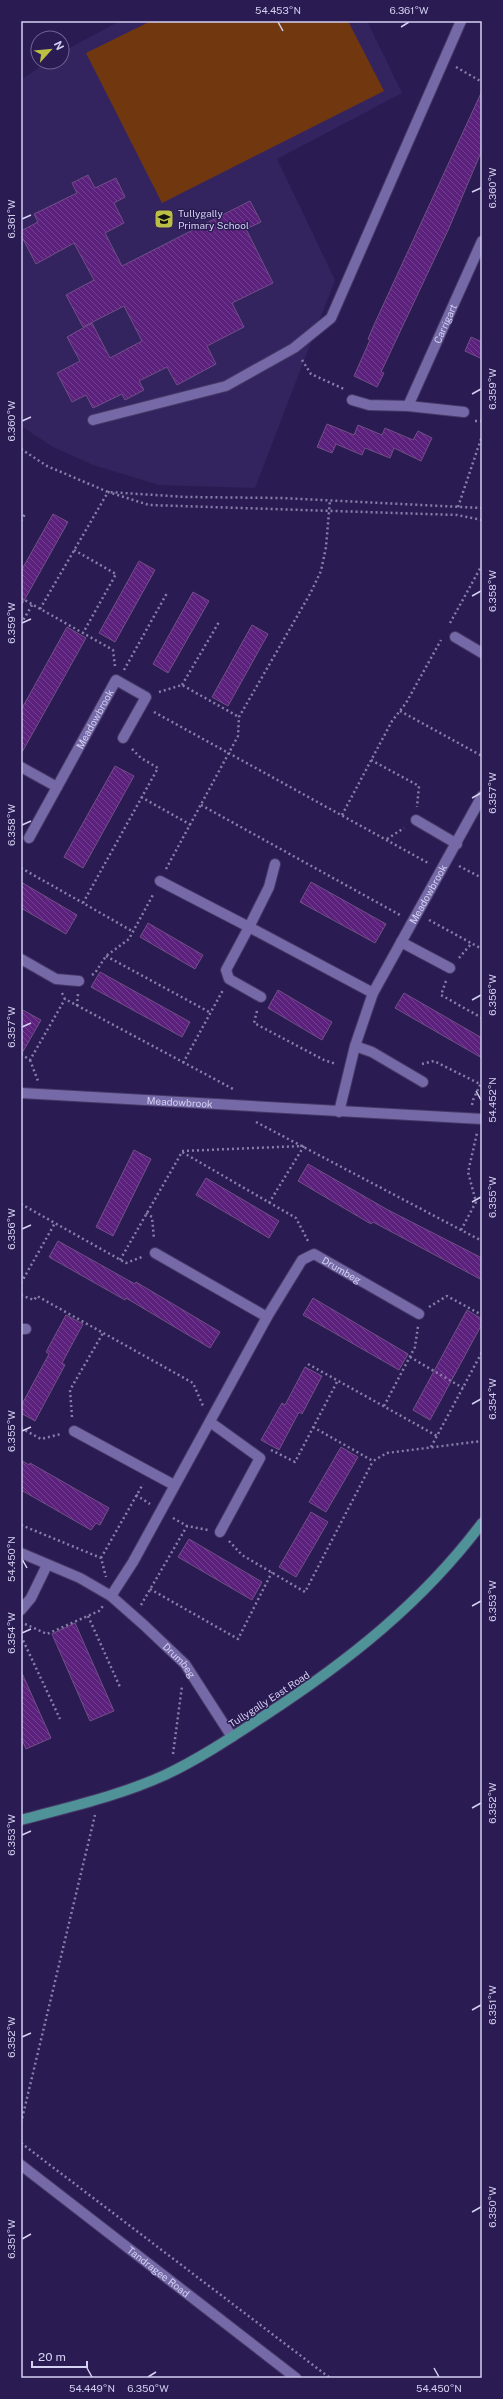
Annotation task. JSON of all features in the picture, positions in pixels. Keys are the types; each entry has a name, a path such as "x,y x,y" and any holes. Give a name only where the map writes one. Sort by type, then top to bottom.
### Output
{"main road":[{"name":"Tullygally East Road","path":"21,1820 95,1800 165,1775 232,1737 321,1679 395,1620 460,1552 482,1523"}],"street":[{"path":"93,420 226,386 294,348 331,318 461,21"},
{"name":"Carrigart","path":"408,406 482,241"},
{"path":"352,400 369,405 408,406 464,412"},
{"path":"455,637 482,652"},
{"name":"Meadowbrook","path":"29,838 117,681 143,701"},
{"path":"123,738 143,701"},
{"path":"21,767 57,787"},
{"name":"Meadowbrook","path":"339,1112 355,1046 372,993 457,844 482,796"},
{"path":"416,820 457,844"},
{"path":"261,997 229,979 226,970 270,887 275,864"},
{"path":"160,881 372,993"},
{"path":"401,942 450,968"},
{"path":"21,959 56,979 79,982"},
{"path":"355,1046 372,1052 423,1082"},
{"name":"Meadowbrook","path":"21,1093 339,1112 481,1118"},
{"path":"155,1253 267,1317"},
{"name":"Drumbeg","path":"111,1596 133,1562 267,1317 302,1260 314,1254 419,1314"},
{"path":"210,1422 260,1458 220,1532"},
{"path":"74,1431 174,1485"},
{"name":"Drumbeg","path":"21,1553 80,1578 111,1596 134,1616 185,1664 232,1737"},
{"path":"21,1610 31,1598 47,1565"},
{"name":"Tandragee Road","path":"21,2165 296,2378"}],"path":[{"path":"445,60 482,82"},
{"path":"311,374 344,390"},
{"path":"458,507 482,436"},
{"path":"21,449 47,466 108,492 149,505 457,515 482,520"},
{"path":"108,492 330,500 482,508"},
{"path":"40,609 108,492"},
{"path":"77,1006 79,982 95,973 106,956 129,939 230,753 238,736 239,717 310,594 321,571 326,547 330,500"},
{"path":"21,521 25,514"},
{"path":"74,550 116,574 83,633"},
{"path":"448,627 482,565"},
{"path":"117,681 166,593"},
{"path":"21,598 113,650 117,681"},
{"path":"21,624 32,605"},
{"path":"143,701 182,686 219,622"},
{"path":"342,815 371,760 444,633"},
{"path":"182,686 239,717"},
{"path":"143,701 230,753 442,870"},
{"path":"400,711 482,756"},
{"path":"83,903 158,768 141,758 123,738"},
{"path":"371,760 419,786 416,820 387,840"},
{"path":"141,798 191,825"},
{"path":"201,805 415,918 482,949"},
{"path":"448,860 482,878"},
{"path":"21,868 132,931"},
{"path":"471,944 450,968 441,995 482,1018"},
{"path":"106,956 211,1013"},
{"path":"183,1063 229,979"},
{"path":"261,997 254,1023 324,1060 350,1068"},
{"path":"30,1060 65,999"},
{"path":"21,1054 30,1060 38,1082 32,1093"},
{"path":"402,1070 434,1060 481,1085"},
{"path":"473,1100 482,1081"},
{"path":"462,1230 476,1202 468,1172 481,1118"},
{"path":"182,1152 304,1146 269,1203"},
{"path":"182,1152 296,1218 314,1254"},
{"path":"120,1260 182,1152"},
{"path":"21,1204 126,1263 155,1253 152,1217 146,1213"},
{"path":"21,1283 55,1223"},
{"path":"21,1294 34,1300 37,1296 193,1383 210,1422"},
{"path":"384,1406 415,1347 419,1314 447,1296 482,1315"},
{"path":"21,1428 41,1439 74,1431 70,1390 103,1333"},
{"path":"431,1447 482,1352"},
{"path":"410,1357 463,1388"},
{"path":"308,1364 437,1436"},
{"path":"260,1458 273,1450 295,1462 338,1380"},
{"path":"313,1427 373,1461"},
{"path":"150,1589 238,1639 272,1572 305,1592 373,1461 387,1453 482,1441"},
{"path":"21,1622 47,1634 99,1611 111,1596 101,1558 150,1472"},
{"path":"21,1525 101,1558"},
{"path":"134,1616 187,1526"},
{"path":"88,1616 120,1687"},
{"path":"21,1636 60,1719"},
{"path":"165,1775 173,1753 185,1664"},
{"path":"21,2123 95,1815 95,1800"},
{"path":"21,2143 330,2378"}],"shaded area":[{"name":"Tullygally Primary School","path":"120,21 367,21 402,93 277,159 335,280 255,488 159,485 93,465 53,447 21,426 21,80 35,70 70,70 70,48"},
{"path":"151,21 348,21 384,91 162,203 86,53"}],"building":[{"path":"482,91 482,150 449,228 381,372 384,373 377,387 354,376 370,340 368,339 374,325"},
{"path":"88,175 95,188 116,178 125,197 114,203 124,223 105,233 122,266 250,201 261,222 246,229 273,283 232,303 244,327 207,346 216,364 177,385 167,367 139,381 144,390 125,400 122,394 93,408 86,395 72,402 57,373 80,361 67,337 92,323 110,358 142,341 124,306 83,327 66,295 94,280 74,243 36,264 21,235 21,231 38,222 34,214 77,193 72,183"},
{"path":"471,337 482,342 482,359 465,351"},
{"path":"327,424 354,435 358,425 382,435 385,428 413,440 418,431 432,438 421,461 394,448 390,458 365,448 362,455 336,444 332,453 317,447"},
{"path":"53,514 68,522 21,606 21,571"},
{"path":"139,561 155,570 115,642 99,633"},
{"path":"193,592 209,601 168,673 153,664"},
{"path":"252,625 268,634 228,706 212,697"},
{"path":"67,627 86,638 21,754 21,710"},
{"path":"115,766 134,776 83,868 64,857"},
{"path":"21,882 77,915 66,934 21,908"},
{"path":"311,882 386,924 375,943 300,902"},
{"path":"148,923 203,955 195,969 140,937"},
{"path":"100,972 190,1022 182,1037 91,987"},
{"path":"278,990 332,1022 322,1040 268,1008"},
{"path":"404,993 482,1038 482,1058 395,1008"},
{"path":"21,1009 41,1020 21,1055"},
{"path":"134,1150 151,1159 113,1236 96,1227"},
{"path":"308,1164 388,1210 482,1258 482,1280 373,1222 371,1224 298,1181"},
{"path":"206,1178 279,1221 269,1238 196,1195"},
{"path":"58,1241 135,1284 136,1282 220,1332 210,1348 126,1298 125,1300 49,1257"},
{"path":"313,1298 408,1354 399,1370 303,1315"},
{"path":"467,1310 482,1319 482,1324 430,1420 413,1410"},
{"path":"66,1315 83,1324 62,1363 65,1365 35,1421 21,1413 21,1406 49,1354 46,1352"},
{"path":"305,1367 322,1376 302,1414 299,1412 279,1450 261,1440 282,1403 285,1405"},
{"path":"341,1447 358,1457 326,1512 309,1502"},
{"path":"21,1460 29,1465 30,1463 109,1508 100,1525 96,1523 91,1530 21,1490"},
{"path":"311,1512 328,1522 296,1577 279,1567"},
{"path":"189,1539 262,1582 252,1600 178,1557"},
{"path":"75,1623 114,1711 90,1721 52,1634"},
{"path":"21,1671 51,1738 26,1749 21,1737"}],"place":[{"name":"Tullygally Primary School","path":"164,219"}]}
